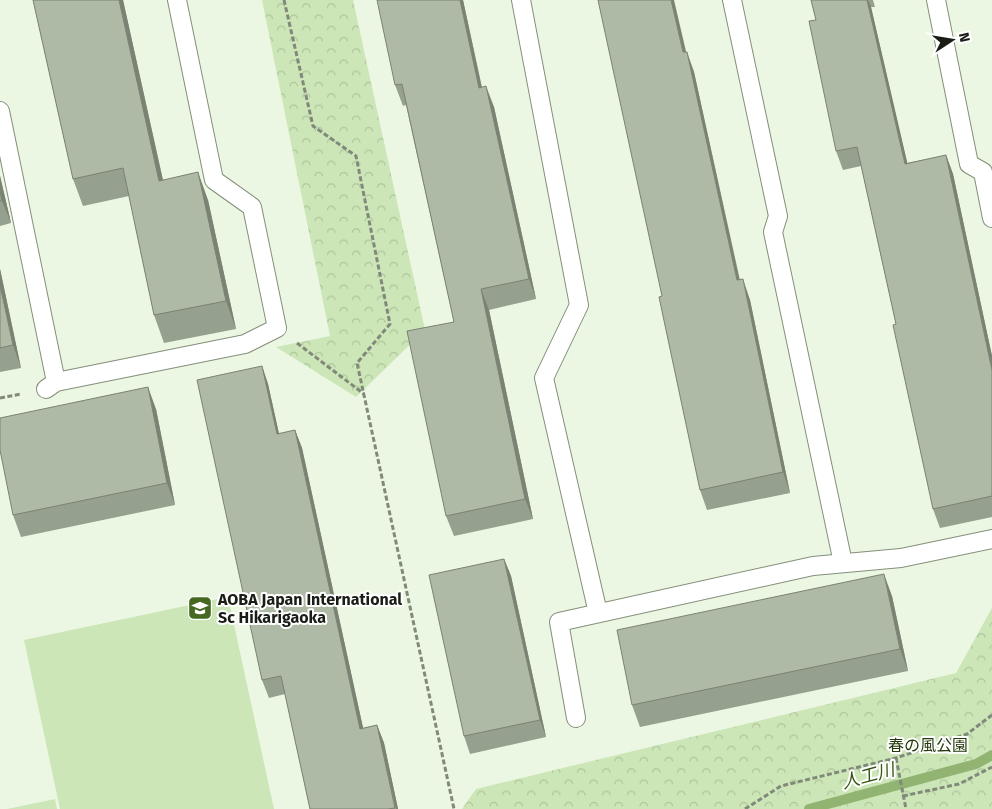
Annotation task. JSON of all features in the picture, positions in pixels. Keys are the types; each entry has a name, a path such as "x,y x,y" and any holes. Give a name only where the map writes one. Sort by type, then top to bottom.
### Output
{"lane":[{"path":"0,111 51,386 246,344 277,328 252,207 214,180 177,0"},
{"path":"521,0 579,305 544,378 598,613"},
{"path":"732,0 778,216 774,232 843,563"},
{"path":"936,0 969,164 983,172 992,218"},
{"path":"576,718 559,622 813,566 902,558 992,539"}],"path":[{"path":"284,0 313,126 356,156 390,324 357,363 454,809"},
{"path":"277,328 364,394"},
{"path":"745,809 781,786 896,758 967,734 992,715"},
{"path":"896,758 906,809"},
{"path":"903,796 959,784 992,767"}],"green space":[{"path":"262,0 353,0 425,330 356,397 276,347 330,336"},
{"path":"228,597 274,809 60,809 24,640"},
{"name":"春の風公園","path":"992,608 992,809 462,809 476,789 956,673"},
{"path":"55,799 57,809 7,809"}],"building":[{"path":"33,0 119,0 159,181 198,172 226,301 154,315 123,168 73,179"},
{"path":"377,0 460,0 479,88 486,86 529,279 481,289 525,499 446,516 407,331 454,322 402,84 395,85"},
{"path":"598,0 671,0 683,52 687,52 737,280 743,279 783,472 700,490 659,297 662,296"},
{"path":"811,0 867,0 905,164 946,155 992,370 992,496 933,509 893,325 896,324 857,147 836,151 809,21 816,20"},
{"path":"0,285 13,345 0,348"},
{"path":"262,366 277,434 295,430 360,729 377,725 395,808 310,809 281,676 262,680 197,380"},
{"path":"148,387 167,483 13,515 0,450 0,418"},
{"path":"504,559 540,720 464,736 429,575"},
{"path":"884,574 900,649 632,705 617,630"}],"waterway":[{"name":"人工川","path":"809,809 976,764 992,755"}],"place":[{"name":"AOBA Japan International Sc Hikarigaoka","path":"200,608"}]}
